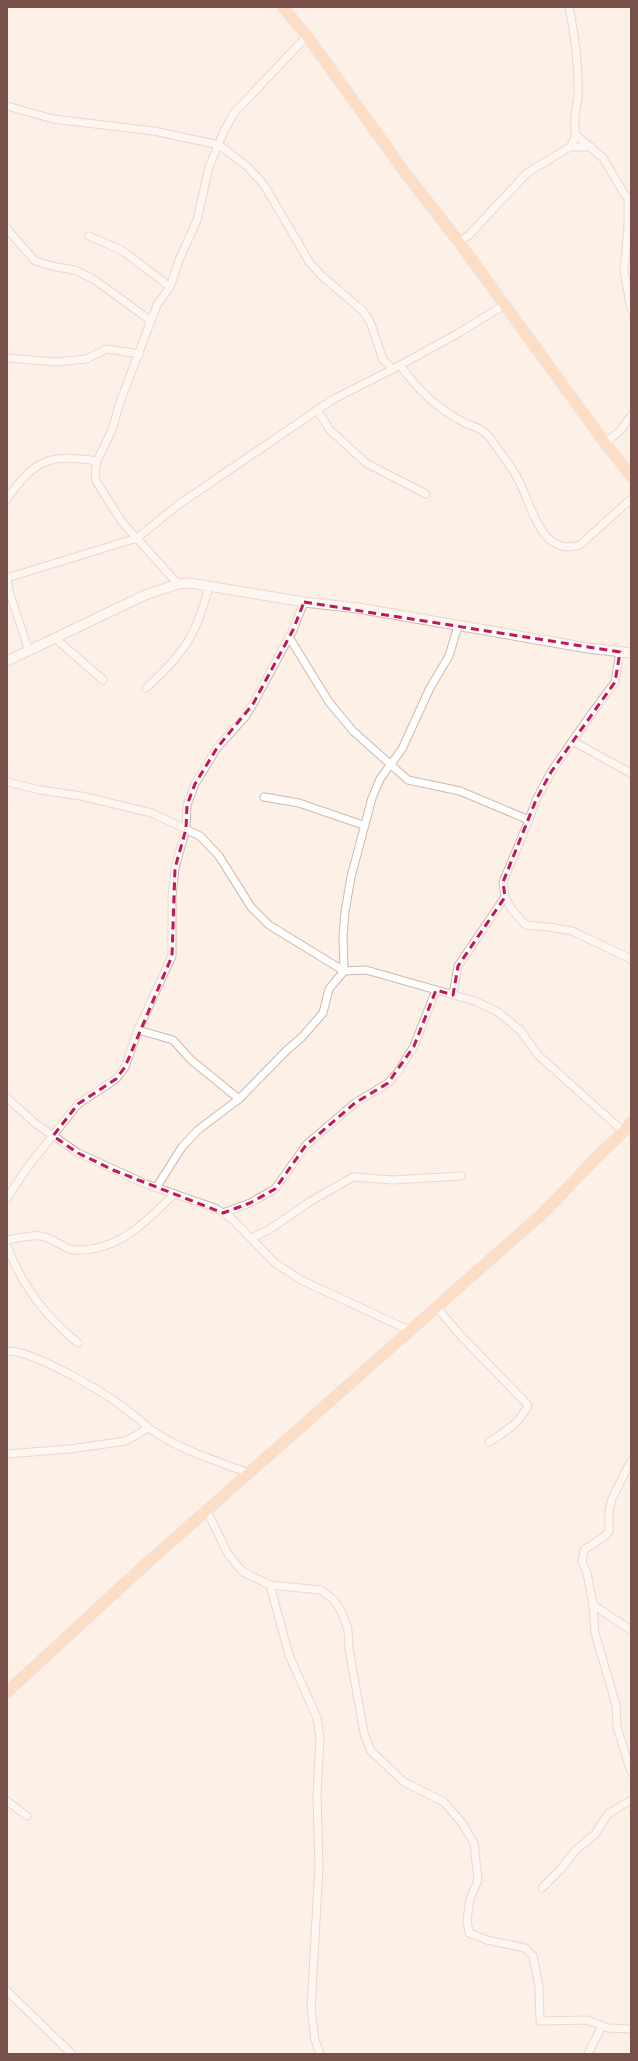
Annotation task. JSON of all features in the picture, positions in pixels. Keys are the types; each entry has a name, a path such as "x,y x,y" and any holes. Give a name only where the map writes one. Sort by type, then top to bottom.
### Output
{"main road":[{"path":"283,7 306,36 406,174 459,242 605,443 631,476"},
{"path":"7,1692 249,1473 543,1213 572,1185 605,1149 624,1132 631,1122"}],"street":[{"path":"569,7 577,64 578,97 575,119 576,135 570,147"},
{"path":"178,584 122,522 96,481 95,472 97,461 112,430 120,402 140,354 157,305 170,286 180,258 197,220 209,167 224,131 234,112 306,36"},
{"path":"7,106 53,119 154,131 219,145 248,167 264,185 310,263 322,276 364,312 371,324 383,360 392,369"},
{"path":"576,135 598,153 607,163 629,198 624,270 631,309"},
{"path":"459,242 469,235 527,173 570,147 590,147"},
{"path":"7,229 35,261 56,267 75,270 95,280 151,321"},
{"path":"89,236 123,251 170,286"},
{"path":"29,651 9,591 7,578 137,538 178,505 332,400 457,334 504,305"},
{"path":"7,358 64,362 86,359 107,349 140,354"},
{"path":"400,365 411,380 443,410 483,431 514,472 537,523 546,537 557,545 571,548 580,545 631,499"},
{"path":"317,410 330,430 366,462 426,494"},
{"path":"605,443 620,431 631,416"},
{"path":"7,498 22,477 37,464 74,458 97,461"},
{"path":"7,661 145,594 178,584 210,586 304,602 358,608 458,626 631,653"},
{"path":"146,688 166,670 183,650 201,617 210,586"},
{"path":"7,1198 27,1168 78,1104 116,1079 125,1067 138,1030 172,956 172,896 175,868 186,829 187,805 195,784 217,748 245,717 289,637 304,602"},
{"path":"156,1188 182,1147 198,1130 240,1099 286,1051 302,1037 323,1013 329,989 344,971 343,936 345,912 363,825 372,798 390,764 402,749 430,688 449,656 458,626"},
{"path":"289,637 329,702 353,731 408,780 460,792 529,820"},
{"path":"55,638 103,680"},
{"path":"620,652 616,682 551,772 536,800 503,882 505,897 512,910 526,925 572,931 631,959"},
{"path":"572,742 631,773"},
{"path":"7,782 40,790 81,796 152,813 200,836 219,856 241,894 251,907 269,925 344,971 366,970 475,1001 498,1012 521,1032 538,1055 624,1132"},
{"path":"264,797 300,803 363,825"},
{"path":"453,995 458,966 505,897"},
{"path":"223,1213 250,1203 274,1189 306,1145 355,1103 388,1083 398,1072 414,1046 436,990"},
{"path":"138,1030 173,1040 191,1060 240,1099"},
{"path":"7,1098 53,1136 78,1153 156,1188 215,1208 252,1238 275,1263 301,1280 411,1331"},
{"path":"252,1238 281,1222 311,1201 353,1177 392,1180 461,1176"},
{"path":"7,1240 40,1236 57,1241 73,1250 100,1247 116,1242 145,1223 174,1194"},
{"path":"7,1246 21,1278 36,1302 50,1318 78,1343"},
{"path":"437,1308 462,1337 528,1405 525,1414 503,1434 489,1442"},
{"path":"7,1351 16,1350 37,1358 82,1382 123,1407 160,1436 249,1473"},
{"path":"7,1454 70,1449 126,1441 148,1428"},
{"path":"631,1461 612,1498 609,1510 609,1531 606,1535 584,1550 582,1556 582,1562 593,1605 595,1633 616,1705 617,1727 631,1772"},
{"path":"207,1511 228,1554 237,1566 250,1576 270,1585 321,1590 334,1600 342,1613 348,1629 349,1648 364,1733 371,1752 404,1782 444,1802 462,1823 474,1843 478,1880 470,1899 467,1920 469,1933 486,1940 525,1948 533,1956 539,1987 540,2021 575,2019 587,2020 608,2028 631,2029"},
{"path":"270,1585 289,1655 317,1718 320,1738 317,1795 319,1867 311,2008 315,2040 320,2054"},
{"path":"593,1605 631,1630"},
{"path":"542,1888 560,1870 576,1850 595,1834 608,1814 631,1800"},
{"path":"7,1801 27,1816"},
{"path":"7,1991 72,2054"},
{"path":"588,2054 602,2026"}],"highlighted area":[{"path":"304,602 620,652 615,682 551,772 536,800 503,882 505,897 458,966 453,995 436,990 414,1046 388,1083 355,1103 306,1145 275,1189 250,1203 223,1213 113,1170 78,1153 53,1136 78,1104 116,1079 125,1067 172,956 175,868 186,829 187,805 195,784 217,748 253,704 293,630"}]}
